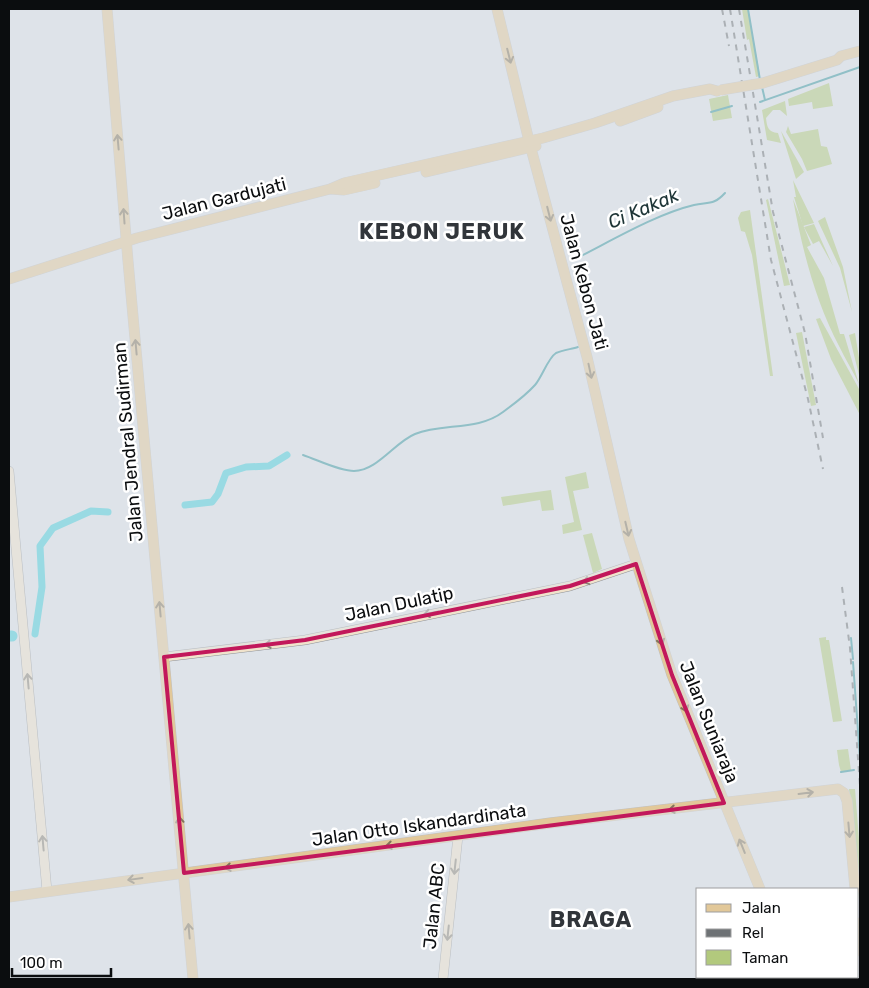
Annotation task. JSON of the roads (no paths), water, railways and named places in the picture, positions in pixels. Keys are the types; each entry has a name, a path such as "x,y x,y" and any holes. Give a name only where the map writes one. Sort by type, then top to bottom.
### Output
{"main road":[{"name":"Jalan Jendral Sudirman","path":"107,9 126,241 193,979"},
{"name":"Jalan Kebon Jati","path":"497,9 530,144 587,357 636,564"},
{"path":"837,60 846,54 860,51"},
{"path":"837,60 845,61 860,57"},
{"name":"Jalan Gardujati","path":"9,279 126,241 330,189 344,183 544,141 636,112 763,82 837,60"},
{"path":"525,124 544,141 538,151 537,167"},
{"name":"Jalan Suniaraja","path":"636,564 672,675 760,888"},
{"name":"Jalan Otto Iskandardinata","path":"9,897 550,823 835,789 841,790 847,801 855,888"},
{"path":"859,937 860,951"}],"street":[{"path":"9,471 47,891"},
{"name":"Jalan Dulatip","path":"164,657 305,640 570,586 636,564"},
{"name":"Jalan ABC","path":"443,979 458,836"}],"waterway":[{"path":"748,9 760,80"},
{"name":"Ci Kakak","path":"760,102 860,67"},
{"path":"762,87 765,100"},
{"name":"Ci Kakak","path":"711,112 732,106"},
{"name":"Ci Kakak","path":"575,259 649,221 679,209 714,201 725,193"},
{"name":"Ci Kakak","path":"303,455 348,471 362,470 378,461 400,443 415,434 483,422 493,418 524,396 538,382 553,355 578,347"},
{"name":"Ci Kakak","path":"185,505 212,502 218,494 226,473 246,467 269,466 287,455"},
{"name":"Ci Kakak","path":"35,634 42,587 40,546 53,528 91,511 108,512"},
{"path":"851,638 853,659"},
{"path":"853,662 860,759"},
{"path":"841,772 854,770"}],"railway":[{"path":"722,9 729,46"},
{"path":"730,9 771,260 808,399 823,469"},
{"path":"739,9 773,212 805,333 823,438"},
{"path":"842,587 850,648 860,786"}],"district":[{"name":"KEBON JERUK","path":"442,231"},
{"name":"BRAGA","path":"591,919"}]}
